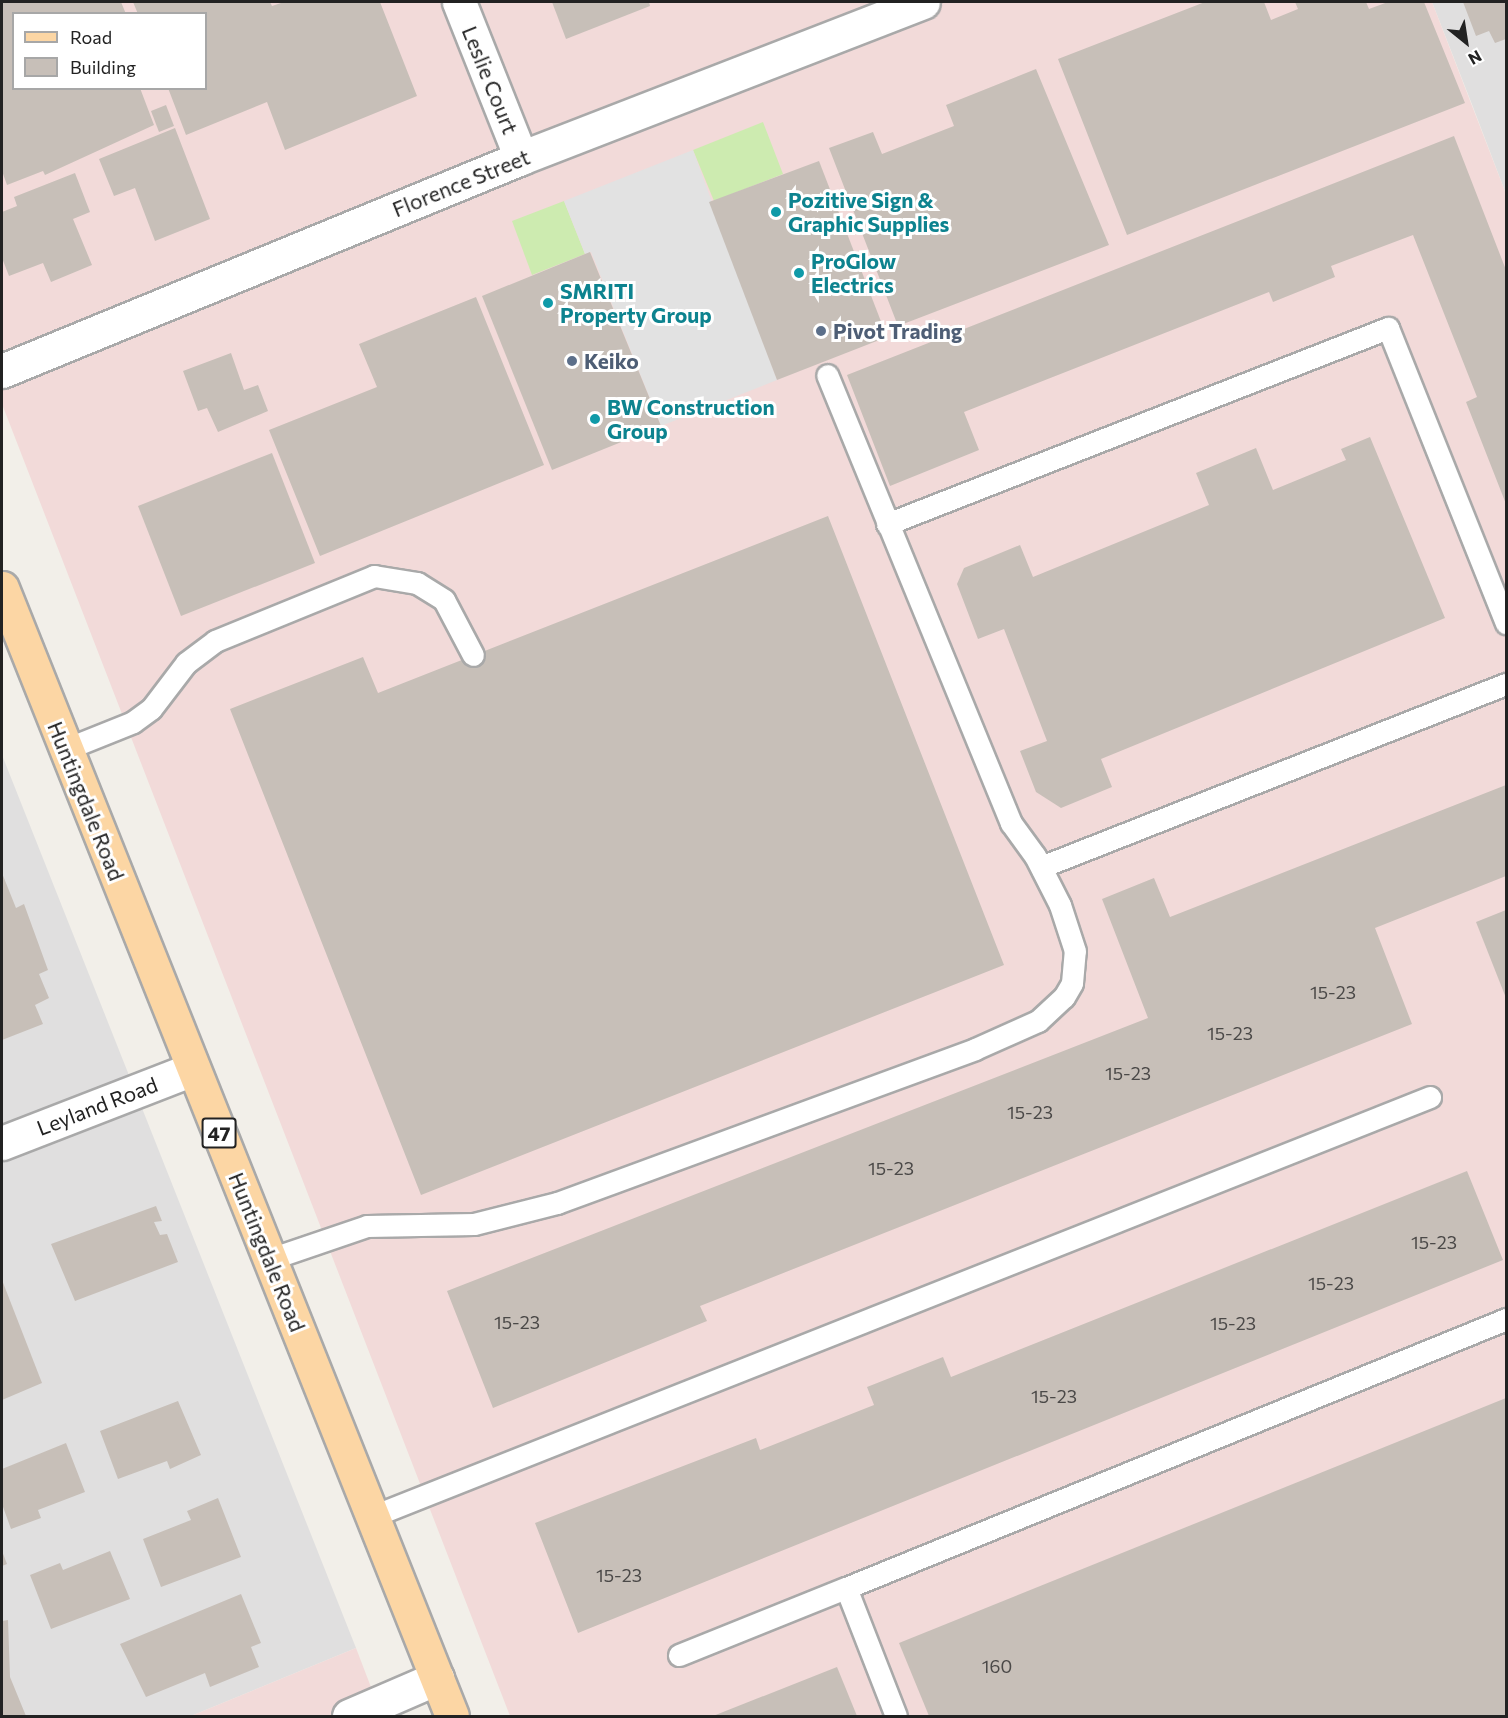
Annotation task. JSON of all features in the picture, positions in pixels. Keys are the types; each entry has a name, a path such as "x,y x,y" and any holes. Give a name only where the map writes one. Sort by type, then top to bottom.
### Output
{"main road":[{"name":"Huntingdale Road","path":"2,588 452,1716"}],"street":[{"name":"Leslie Court","path":"459,2 521,158"},
{"name":"Florence Street","path":"2,371 521,158 922,2"},
{"name":"Leyland Road","path":"2,1143 193,1069"},
{"path":"349,1716 437,1678"}],"lane":[{"path":"887,524 1388,328 1506,623"},
{"path":"270,1259 367,1226 474,1224 514,1217 964,1053 1038,1021 1052,1011 1072,982 1075,951 1060,905 1041,867 1011,823 827,375"},
{"path":"66,749 133,722 151,709 186,663 215,641 374,576 417,583 444,600 473,656"},
{"path":"1041,867 1506,684"},
{"path":"373,1516 1431,1097"},
{"path":"679,1656 1506,1319"},
{"path":"846,1588 896,1716"}],"shaded area":[{"path":"2,2 1432,2 1506,194 1506,1716 510,1716 2,404"},
{"path":"1432,2 1506,2 1506,194 1473,107"},
{"path":"693,150 777,380 661,426 591,252 585,254 564,201"},
{"path":"2,755 356,1648 191,1716 2,1716"},
{"path":"356,1648 382,1716 191,1716"}],"green space":[{"path":"763,122 783,174 714,201 693,150"},
{"path":"564,201 585,254 532,275 512,221"}],"building":[{"path":"2,2 121,2 125,12 12,12 12,90 141,90 154,125 45,175 43,171 7,185 2,171"},
{"path":"133,2 270,2 272,6 284,2 380,2 417,96 285,150 267,102 186,135 169,90 207,90 207,12 137,12"},
{"path":"552,2 649,2 650,6 566,39"},
{"path":"1205,2 1264,2 1271,20 1298,9 1295,2 1366,2 1369,9 1388,2 1424,2 1465,103 1127,235 1058,59"},
{"path":"1463,2 1506,2 1506,39 1495,43 1489,31 1476,36"},
{"path":"1036,69 1109,245 898,326 829,148 873,132 882,154 954,126 946,105"},
{"path":"166,105 174,126 159,132 151,111"},
{"path":"175,128 210,219 155,241 135,188 114,196 99,159"},
{"path":"1454,136 1506,270 1506,504 1466,402 1477,397 1413,235 1331,266 1335,277 1273,302 1269,292 964,412 979,450 890,486 847,375"},
{"path":"819,161 887,337 777,380 709,202"},
{"path":"75,173 90,212 73,219 92,265 51,282 43,263 9,276 2,258 2,212 17,206 14,197"},
{"path":"590,252 661,426 552,470 482,296"},
{"path":"476,297 544,465 320,556 269,430 377,387 359,344"},
{"path":"231,353 244,390 258,385 268,411 218,432 207,408 198,411 183,371"},
{"path":"1370,437 1445,618 1101,759 1112,787 1061,808 1036,792 1020,751 1047,741 1004,629 978,639 957,584 964,568 1020,545 1033,577 1209,505 1196,473 1256,448 1273,490 1346,460 1341,449"},
{"path":"272,453 315,563 181,616 138,506"},
{"path":"828,516 1004,965 421,1195 230,709 363,657 378,693"},
{"path":"1506,785 1506,876 1375,928 1412,1024 700,1306 707,1321 493,1408 447,1291 1148,1018 1102,899 1154,878 1170,917"},
{"path":"2,873 16,908 24,904 48,970 39,974 49,998 35,1005 43,1024 2,1040"},
{"path":"1506,910 1506,998 1476,922"},
{"path":"1467,1171 1503,1260 578,1633 535,1523 756,1438 760,1450 874,1405 867,1387 943,1357 951,1377"},
{"path":"156,1206 162,1221 154,1222 160,1235 167,1234 178,1262 75,1301 51,1244"},
{"path":"2,1280 42,1383 2,1400"},
{"path":"1506,1398 1506,1716 929,1716 899,1643"},
{"path":"178,1401 201,1455 170,1469 167,1461 118,1479 100,1431"},
{"path":"66,1443 85,1492 38,1510 41,1518 11,1529 2,1504 2,1469"},
{"path":"218,1498 241,1557 161,1587 143,1539 191,1520 187,1511"},
{"path":"2,1551 7,1564 2,1566"},
{"path":"110,1551 130,1599 51,1629 30,1575 60,1563 63,1570"},
{"path":"241,1594 261,1643 251,1647 259,1667 210,1687 205,1673 146,1697 120,1644"},
{"path":"8,1620 10,1677 26,1716 2,1716 2,1621"},
{"path":"837,1667 857,1716 713,1716"}],"place":[{"name":"Pozitive Sign & Graphic Supplies","path":"776,212"},
{"name":"ProGlow Electrics","path":"799,273"},
{"name":"SMRITI Property Group","path":"548,303"},
{"name":"Pivot Trading","path":"821,331"},
{"name":"Keiko","path":"572,361"},
{"name":"BW Construction Group","path":"595,419"}]}
